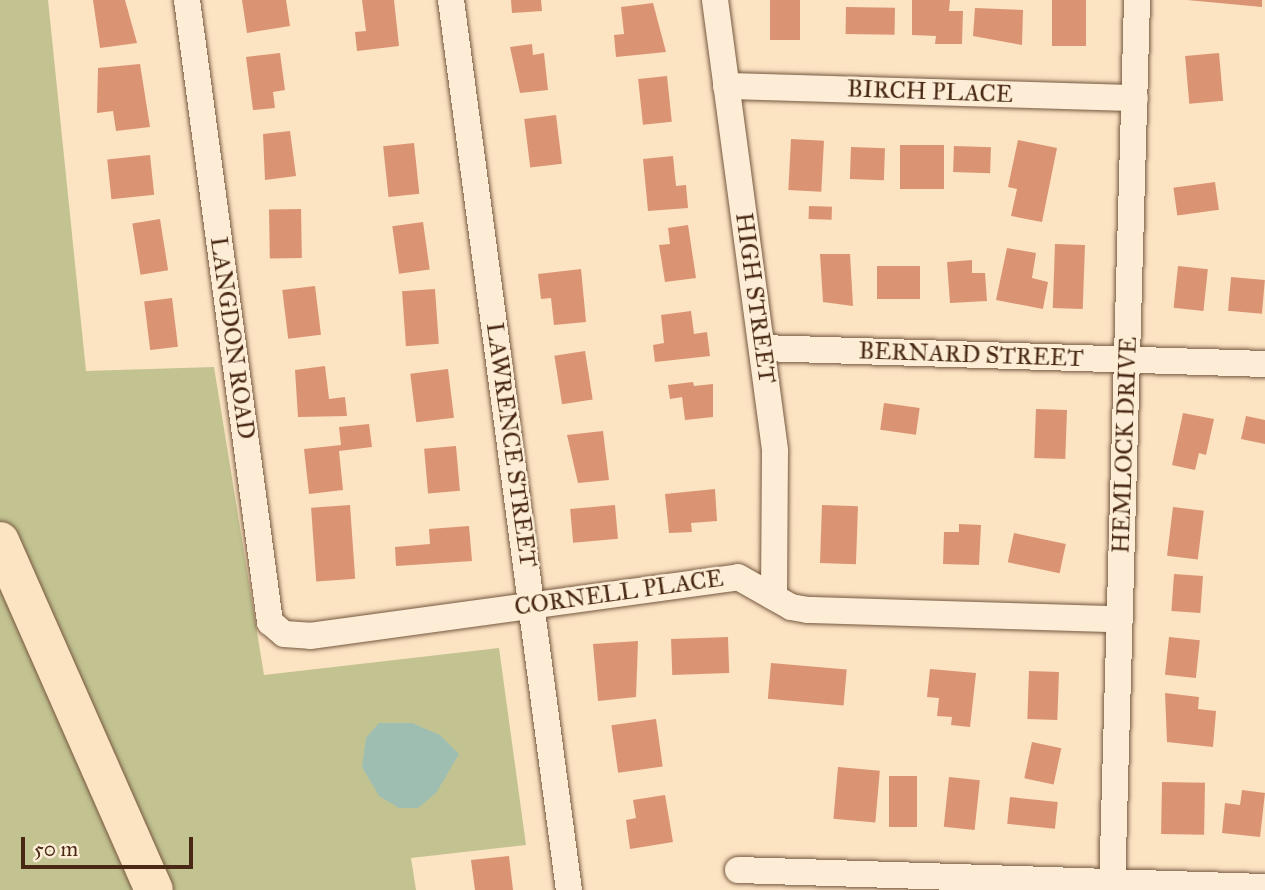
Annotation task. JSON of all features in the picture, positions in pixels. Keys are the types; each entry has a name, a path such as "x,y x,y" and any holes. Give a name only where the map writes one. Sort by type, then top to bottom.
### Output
{"highway":[{"path":"0,541 154,890"}],"street":[{"name":"LANGDON ROAD","path":"187,0 270,622 284,634 321,634"},
{"name":"LAWRENCE STREET","path":"451,0 569,890"},
{"name":"HIGH STREET","path":"715,0 775,451 774,597"},
{"name":"HEMLOCK DRIVE","path":"1112,886 1138,0"},
{"name":"BIRCH PLACE","path":"726,86 1135,97"},
{"name":"BERNARD STREET","path":"762,348 1265,364"},
{"name":"CORNELL PLACE","path":"321,634 725,577 738,577 774,597 808,610 1120,619"},
{"path":"738,870 1112,886 1265,887"}],"green space":[{"path":"0,0 48,0 86,371 214,367 264,675 499,648 526,845 411,858 416,890 0,890"}],"shaded area":[{"path":"379,723 412,723 440,735 459,754 436,793 418,808 399,808 379,796 362,767 366,738"}],"building":[{"path":"93,0 125,0 137,43 100,48"},
{"path":"242,0 286,0 290,26 247,33"},
{"path":"362,0 394,0 399,46 357,51 355,32 366,31"},
{"path":"511,0 541,0 542,11 512,13"},
{"path":"770,0 800,0 800,40 770,40"},
{"path":"912,0 950,0 949,11 963,11 962,44 935,44 936,36 912,35"},
{"path":"1052,0 1086,0 1086,46 1052,46"},
{"path":"1187,0 1262,0 1262,7"},
{"path":"653,3 666,52 616,57 614,35 624,34 621,7"},
{"path":"846,7 895,8 895,35 846,34"},
{"path":"975,8 1023,10 1022,45 973,36"},
{"path":"532,44 533,55 544,53 548,90 520,93 510,47"},
{"path":"280,53 285,90 273,92 275,108 253,110 246,57"},
{"path":"1219,53 1223,101 1189,104 1185,56"},
{"path":"140,64 150,127 116,131 113,111 97,113 98,68"},
{"path":"667,76 672,122 643,125 638,79"},
{"path":"556,115 562,164 530,168 524,119"},
{"path":"290,131 296,176 265,180 263,134"},
{"path":"791,139 824,141 821,192 788,190"},
{"path":"1018,140 1057,148 1042,222 1011,216 1017,189 1008,187"},
{"path":"414,143 419,194 389,197 383,146"},
{"path":"900,145 944,145 944,189 900,189"},
{"path":"954,146 991,147 990,173 953,172"},
{"path":"851,147 885,148 884,180 850,179"},
{"path":"150,155 154,195 111,199 107,159"},
{"path":"673,156 676,186 686,185 688,208 648,211 643,159"},
{"path":"1215,182 1219,210 1177,216 1173,188"},
{"path":"809,206 832,207 832,220 809,219"},
{"path":"301,209 302,258 270,259 269,210"},
{"path":"160,219 168,270 140,275 132,223"},
{"path":"423,222 430,270 399,274 392,226"},
{"path":"688,225 696,278 665,282 659,245 670,244 668,228"},
{"path":"1055,244 1085,245 1083,309 1053,308"},
{"path":"1007,248 1036,253 1032,278 1048,282 1043,309 996,300"},
{"path":"820,254 850,254 853,306 823,302"},
{"path":"972,260 972,273 985,273 987,301 950,303 947,262"},
{"path":"877,266 920,266 920,299 877,299"},
{"path":"1178,266 1208,269 1203,311 1174,308"},
{"path":"581,269 586,322 554,325 551,298 541,299 538,274"},
{"path":"1231,277 1265,280 1262,314 1228,311"},
{"path":"315,286 321,335 288,339 282,290"},
{"path":"435,289 439,344 406,346 402,291"},
{"path":"172,298 178,347 150,350 144,301"},
{"path":"691,311 694,334 707,332 710,356 655,362 653,345 664,343 661,315"},
{"path":"585,351 593,399 562,404 554,356"},
{"path":"325,366 329,399 345,397 347,416 298,417 295,370"},
{"path":"448,369 454,418 416,422 410,374"},
{"path":"693,382 694,386 713,384 713,417 685,420 682,397 670,399 668,385"},
{"path":"884,403 920,408 916,435 880,430"},
{"path":"1036,409 1067,410 1065,459 1034,458"},
{"path":"1183,413 1214,419 1206,455 1199,453 1195,470 1172,465"},
{"path":"1246,416 1265,420 1265,444 1241,439"},
{"path":"369,424 372,447 339,451 343,490 309,494 304,449 341,445 339,427"},
{"path":"603,431 609,480 578,483 567,435"},
{"path":"456,446 460,491 428,494 424,449"},
{"path":"715,489 717,521 691,523 692,532 669,533 665,494"},
{"path":"350,505 355,579 316,582 311,508"},
{"path":"615,505 618,539 573,543 570,509"},
{"path":"822,505 858,506 856,564 820,563"},
{"path":"1173,507 1204,511 1198,559 1167,556"},
{"path":"959,524 981,525 979,565 943,564 944,532 959,532"},
{"path":"469,526 472,561 396,566 395,547 430,544 429,529"},
{"path":"1014,533 1066,544 1060,573 1008,562"},
{"path":"1174,574 1203,576 1200,613 1171,611"},
{"path":"728,637 729,673 672,675 671,639"},
{"path":"1169,637 1200,640 1196,678 1165,675"},
{"path":"638,641 636,697 598,701 593,644"},
{"path":"771,663 847,670 844,705 768,699"},
{"path":"930,669 976,673 970,727 951,725 952,717 937,716 939,698 927,697"},
{"path":"1029,671 1059,672 1057,720 1027,719"},
{"path":"1165,693 1199,697 1198,709 1216,711 1213,747 1167,742"},
{"path":"656,719 663,767 618,773 611,725"},
{"path":"1032,742 1061,748 1054,784 1024,778"},
{"path":"838,767 880,771 875,822 833,819"},
{"path":"889,776 917,776 917,827 889,827"},
{"path":"949,777 980,780 975,830 944,827"},
{"path":"1162,782 1205,783 1204,835 1161,834"},
{"path":"1242,790 1265,793 1260,837 1222,833 1225,803 1240,805"},
{"path":"665,795 673,842 630,849 626,820 636,818 633,800"},
{"path":"1010,797 1058,802 1055,829 1007,824"},
{"path":"509,856 513,890 475,890 471,860"}]}
